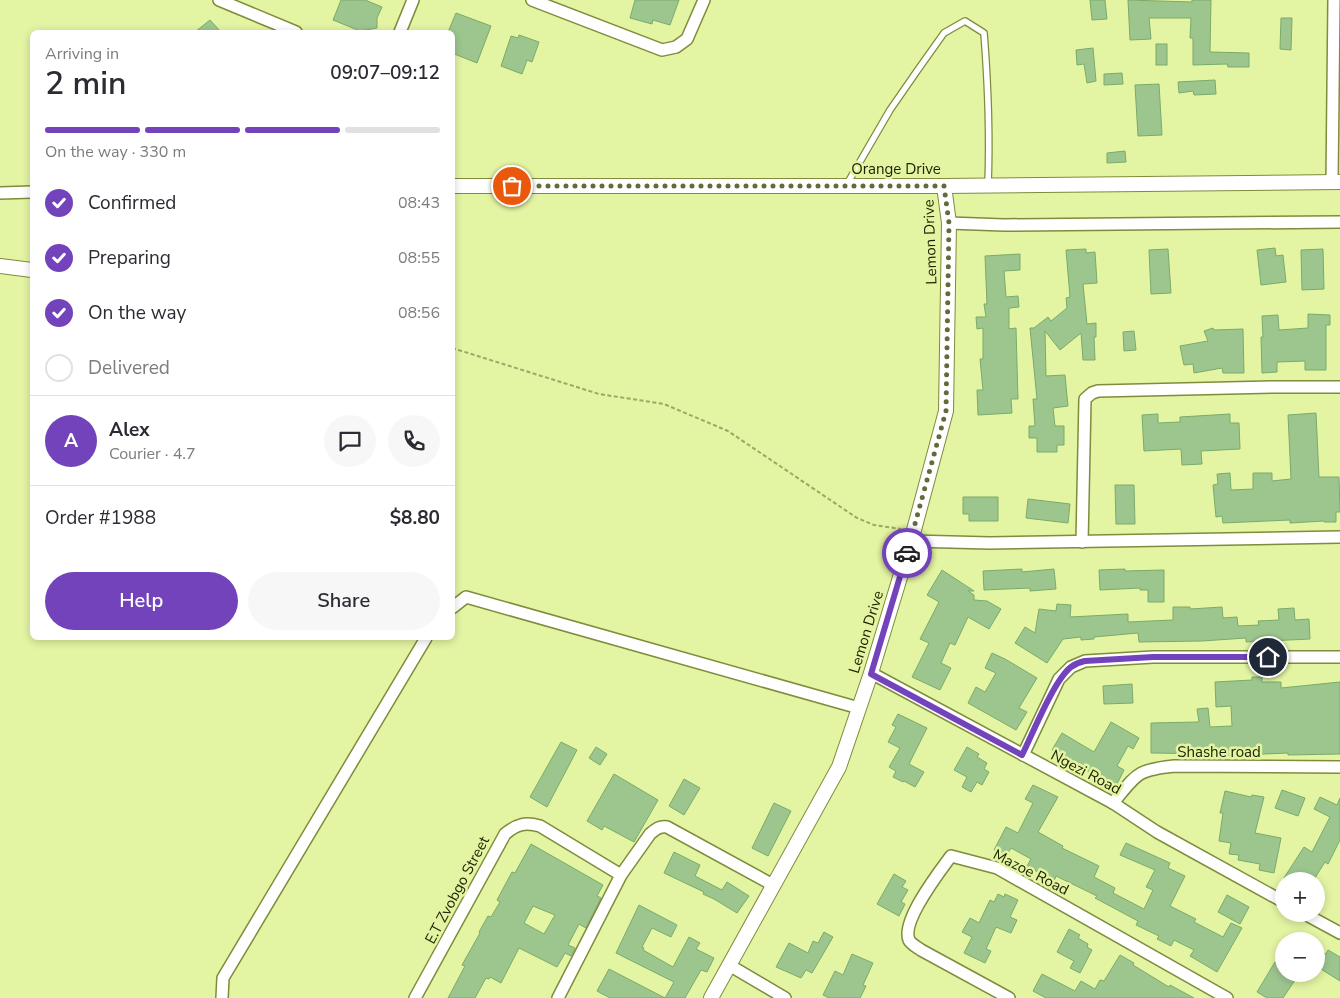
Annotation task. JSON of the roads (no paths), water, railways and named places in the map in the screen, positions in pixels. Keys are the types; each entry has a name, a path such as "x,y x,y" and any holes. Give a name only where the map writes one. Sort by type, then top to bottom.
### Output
{"street":[{"path":"219,0 291,30"},
{"path":"401,30 413,0"},
{"path":"532,0 662,50 676,47 687,39 704,0"},
{"path":"1334,0 1336,182"},
{"name":"Orange Drive","path":"455,186 944,186 1336,182"},
{"name":"Lemon Drive","path":"711,998 838,767 871,674 912,536 946,411 949,223 944,186"},
{"path":"0,192 30,192"},
{"path":"949,223 1004,225 1340,222"},
{"path":"0,266 30,270"},
{"path":"1082,542 1086,399 1092,393 1098,391 1340,387"},
{"path":"912,536 990,543 1340,537"},
{"path":"455,606 466,597 859,708"},
{"path":"222,998 223,978 425,640"},
{"path":"1022,755 1059,679 1078,663 1153,657 1340,657"},
{"name":"Ngezi Road","path":"871,674 1113,803 1157,832 1275,897"},
{"name":"Shashe road","path":"1113,803 1135,777 1145,770 1151,769 1174,766 1340,767"},
{"name":"E.T Zvobgo Street","path":"415,998 505,834 513,826 520,823 530,823 540,826 621,875"},
{"path":"558,998 621,875 650,834 662,826 773,885"},
{"name":"Mazoe Road","path":"1009,998 921,950 908,939 908,926 918,905 951,856 997,868 1227,998"},
{"path":"1320,922 1340,933"},
{"path":"729,966 785,998"}],"lane":[{"path":"846,186 890,110 922,63 944,33 965,21 984,33 989,118 988,185"}]}
